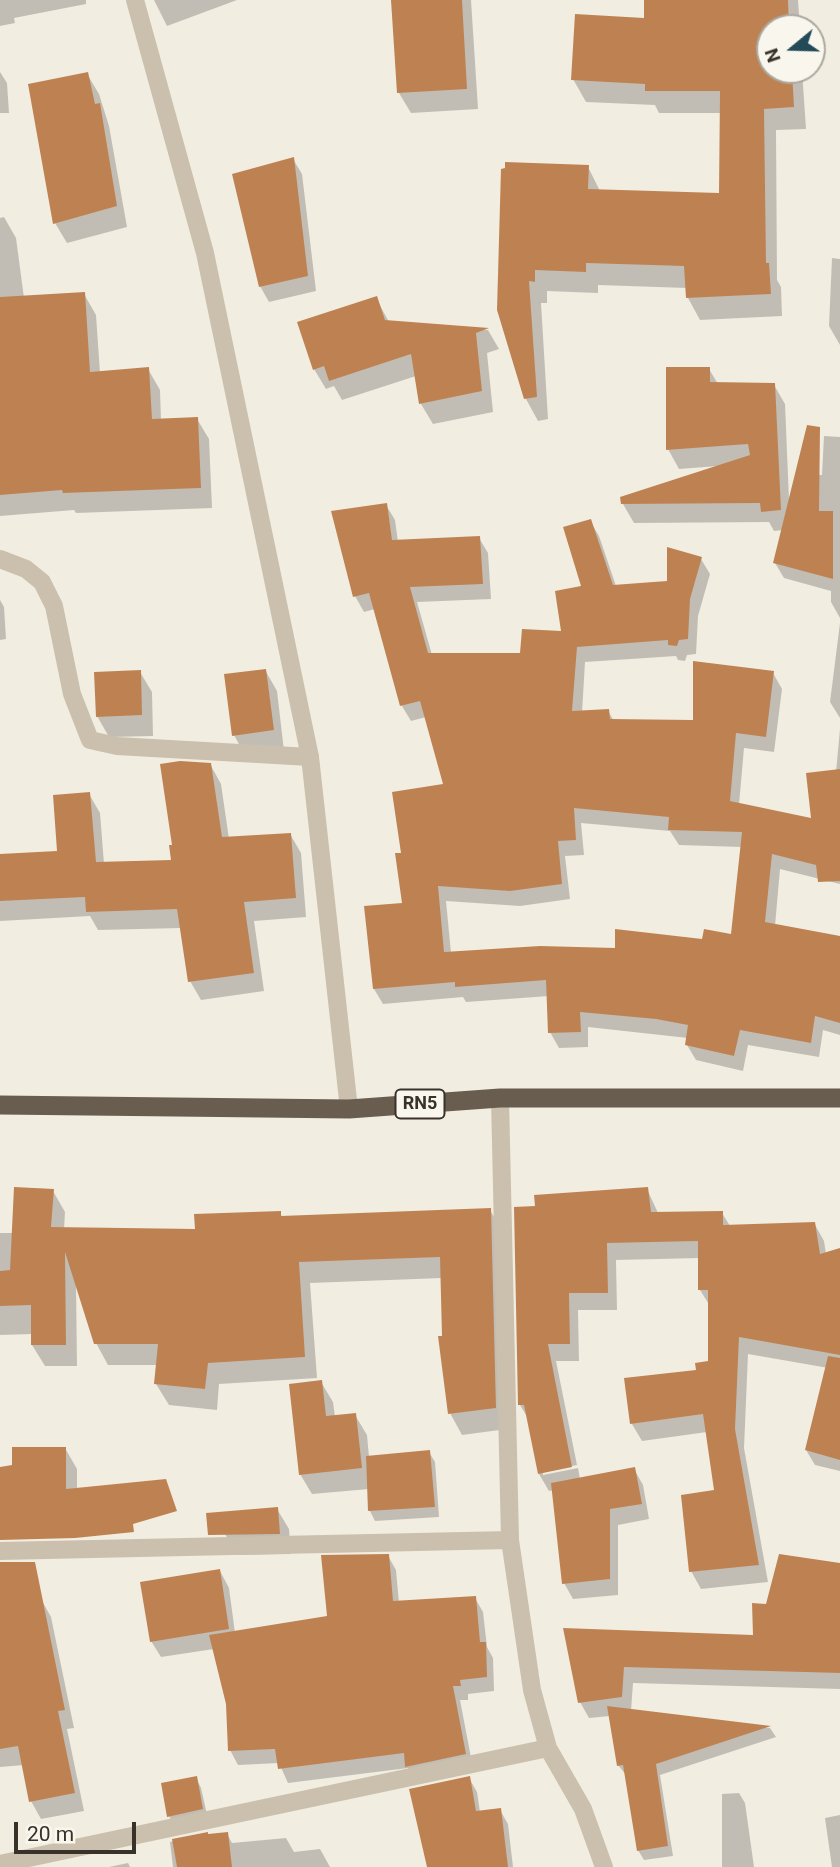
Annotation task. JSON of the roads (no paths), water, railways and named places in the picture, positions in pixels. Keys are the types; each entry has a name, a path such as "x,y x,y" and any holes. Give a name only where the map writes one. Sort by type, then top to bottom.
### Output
{"highway":[{"name":"RN5","path":"0,1105 349,1109 500,1098 840,1098"}],"street":[{"path":"135,0 205,253 310,757 349,1109"},
{"path":"0,559 26,569 42,582 54,606 72,694 90,740 117,746 310,757"},
{"path":"500,1098 510,1540 532,1690 548,1748 583,1809 604,1867"},
{"path":"0,1551 510,1540"},
{"path":"0,1864 548,1748"}]}
